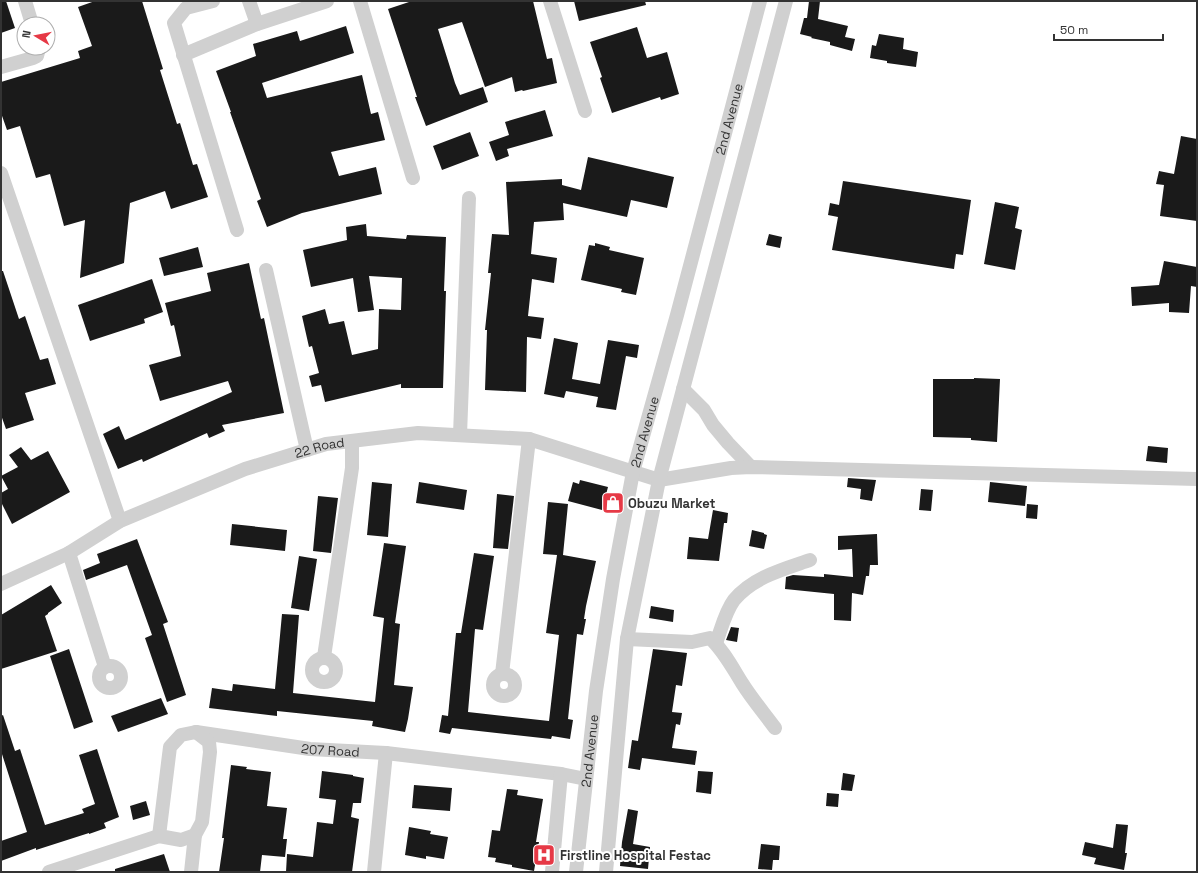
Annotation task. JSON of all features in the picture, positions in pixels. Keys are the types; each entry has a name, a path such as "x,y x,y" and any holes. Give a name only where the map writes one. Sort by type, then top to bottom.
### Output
{"street":[{"path":"25,1 30,16"},
{"path":"213,1 186,8 174,23 237,230"},
{"path":"249,1 256,24"},
{"path":"183,55 256,24 327,1"},
{"path":"360,1 413,178"},
{"path":"550,1 585,112"},
{"name":"2nd Avenue","path":"576,872 596,691 613,578 633,472 678,315 760,1"},
{"name":"2nd Avenue","path":"606,872 627,639 659,480 786,1"},
{"path":"1,67 37,56"},
{"path":"1,173 120,521"},
{"path":"460,435 469,198"},
{"path":"266,270 307,450"},
{"path":"683,389 704,410 713,425 728,444 751,467"},
{"name":"22 Road","path":"1,584 69,553 120,521 245,469 326,444 418,433 529,439 659,480"},
{"path":"502,674 529,439"},
{"path":"324,657 352,468 352,442"},
{"path":"659,480 731,468 751,467 1197,479"},
{"path":"69,553 105,667"},
{"path":"716,643 726,616 734,601 748,588 771,573 810,560"},
{"path":"627,639 692,642 710,638 716,643 728,659 753,698 775,728"},
{"path":"159,836 170,747 181,736 196,732 209,742 210,752 202,822 195,834 191,872"},
{"name":"207 Road","path":"196,732 310,749 386,753 561,774 586,779"},
{"path":"374,872 386,753"},
{"path":"552,872 561,774"},
{"path":"49,872 159,836 181,840 195,834"}],"building":[{"path":"1,1 6,1 15,28 1,33"},
{"path":"95,1 142,1 163,69 160,70 177,124 180,123 193,165 197,164 208,197 171,209 165,191 130,203 124,263 80,278 85,220 64,226 50,174 36,178 20,126 7,130 1,113 1,82 80,58 78,51 92,46 78,7"},
{"path":"412,1 533,1 547,59 552,58 557,83 515,92 512,77 485,87 462,22 438,29 460,95 483,87 488,102 426,126 415,97 417,97 388,9"},
{"path":"574,1 645,1 646,5 579,21"},
{"path":"809,1 820,1 818,19 848,26 845,37 855,39 852,51 830,45 830,42 800,34 804,18 807,18"},
{"path":"346,26 354,53 262,83 267,98 362,75 371,114 378,112 385,140 331,152 339,176 376,167 382,194 302,213 267,227 257,201 261,199 216,71 256,56 253,44 297,31 300,41"},
{"path":"637,27 647,58 667,52 679,94 661,100 660,97 612,113 590,42"},
{"path":"879,34 904,38 903,49 918,52 916,67 887,63 887,61 870,58 872,45 876,46"},
{"path":"545,110 553,136 507,149 509,156 496,161 489,142 509,135 505,122"},
{"path":"470,132 479,156 442,170 433,146"},
{"path":"1181,136 1197,139 1197,221 1160,216 1164,185 1156,184 1159,171 1174,174"},
{"path":"588,157 674,177 667,208 631,200 627,217 563,203 564,220 534,222 531,254 557,258 554,283 532,279 528,316 544,318 541,339 527,337 526,392 485,390 487,330 485,330 491,273 488,273 492,234 509,235 506,182 562,179 562,185 581,190"},
{"path":"843,181 971,200 963,255 956,254 954,269 832,250 838,217 828,215 830,203 839,205"},
{"path":"995,202 1019,207 1015,228 1022,230 1015,270 984,264"},
{"path":"366,224 367,236 406,239 407,235 446,237 443,388 401,388 401,384 325,402 321,385 312,387 309,376 319,373 312,346 309,347 302,316 325,309 329,324 344,321 352,355 378,349 379,309 401,310 402,278 369,276 374,310 358,312 353,278 311,287 303,250 347,240 346,227"},
{"path":"769,234 782,237 780,248 766,245"},
{"path":"595,243 610,247 609,250 644,258 636,295 621,292 622,289 581,280 589,245 595,246"},
{"path":"198,247 203,267 164,276 159,258"},
{"path":"1164,261 1197,267 1197,287 1191,286 1189,313 1169,312 1169,303 1132,306 1131,287 1159,285"},
{"path":"249,263 261,319 264,318 284,413 222,425 225,431 209,438 207,433 143,462 142,459 118,469 103,434 119,426 125,440 232,392 228,381 160,401 149,365 181,356 174,325 171,326 165,303 211,291 207,273"},
{"path":"1,271 3,271 19,319 25,316 40,360 48,358 56,384 25,393 34,420 6,429 1,415"},
{"path":"152,279 163,312 144,319 145,323 90,341 78,305"},
{"path":"554,338 578,343 572,379 600,384 608,340 639,345 637,358 626,356 616,410 596,407 598,397 566,391 564,398 544,394"},
{"path":"933,379 1000,379 997,442 971,440 971,438 933,437"},
{"path":"1148,446 1168,448 1167,463 1146,461"},
{"path":"21,447 31,460 48,451 70,492 12,524 1,502 1,493 8,489 1,476 18,467 9,455"},
{"path":"848,478 876,480 872,501 860,499 861,489 847,487"},
{"path":"580,480 608,487 602,510 568,501 573,482 579,484"},
{"path":"372,482 392,484 388,537 367,535"},
{"path":"419,482 467,490 464,510 416,503"},
{"path":"990,482 1027,486 1025,506 988,502"},
{"path":"921,489 933,490 931,511 919,510"},
{"path":"497,494 514,496 508,549 493,548"},
{"path":"318,496 338,498 331,553 313,551"},
{"path":"548,502 568,504 563,555 596,561 586,606 584,619 586,619 583,635 577,634 568,719 573,720 570,739 552,736 551,739 452,728 450,734 439,732 442,715 448,716 456,633 461,633 474,553 494,556 483,630 475,629 468,712 549,721 559,635 546,633 557,555 543,554"},
{"path":"1027,504 1038,505 1037,519 1026,518"},
{"path":"713,510 728,513 727,523 724,523 719,561 687,559 689,537 708,539"},
{"path":"232,524 287,530 285,551 230,545"},
{"path":"752,530 767,535 764,549 749,546"},
{"path":"877,534 878,565 870,565 869,576 866,576 863,595 852,593 851,621 834,620 834,594 785,589 786,577 793,575 824,577 824,574 853,577 852,549 838,550 838,536"},
{"path":"137,539 168,622 163,624 186,695 167,702 145,638 152,635 127,565 86,580 83,570 100,563 97,554"},
{"path":"384,543 406,546 395,623 400,624 394,685 413,687 405,732 372,726 373,721 277,711 277,716 209,708 212,688 232,691 233,684 275,689 282,614 299,615 293,693 375,702 384,618 373,616"},
{"path":"299,556 317,559 309,611 291,608"},
{"path":"51,585 62,603 45,616 57,651 1,669 1,615"},
{"path":"651,606 674,610 673,622 649,618"},
{"path":"731,627 739,628 737,642 726,640"},
{"path":"69,649 93,722 74,729 50,656"},
{"path":"653,649 687,653 682,686 676,685 672,712 682,713 680,725 676,724 672,748 697,751 695,765 642,758 640,770 628,768 632,740 638,741"},
{"path":"161,698 168,714 118,732 111,716"},
{"path":"3,715 15,751 20,749 45,825 84,813 82,809 95,804 79,755 97,749 119,817 104,823 106,828 36,850 36,848 1,861 1,841 27,832 1,751 1,716"},
{"path":"231,765 247,767 246,769 271,772 267,806 287,808 283,839 287,839 285,857 262,855 260,872 219,872"},
{"path":"322,771 364,778 361,803 353,803 351,817 359,819 352,872 286,872 287,854 313,857 317,822 333,824 336,800 319,798"},
{"path":"698,771 713,772 711,794 696,792"},
{"path":"843,773 855,775 852,791 841,790"},
{"path":"414,785 452,788 450,811 412,808"},
{"path":"507,789 518,790 517,795 543,799 536,842 539,842 534,871 495,862 496,858 488,857 492,830 500,831"},
{"path":"827,793 839,794 838,807 826,806"},
{"path":"146,801 150,815 133,820 130,806"},
{"path":"628,809 638,811 633,844 650,847 648,869 620,866 622,842"},
{"path":"1116,824 1128,825 1125,853 1127,853 1124,870 1094,864 1096,858 1082,855 1085,842 1113,848"},
{"path":"409,827 431,831 430,834 448,837 444,859 426,856 426,859 405,855"},
{"path":"761,844 780,846 779,860 773,860 772,870 758,869"},
{"path":"164,854 170,872 115,872 115,869"}],"place":[{"name":"Obuzu Market","path":"613,503"},
{"name":"Firstline Hospital Festac","path":"544,855"}]}
